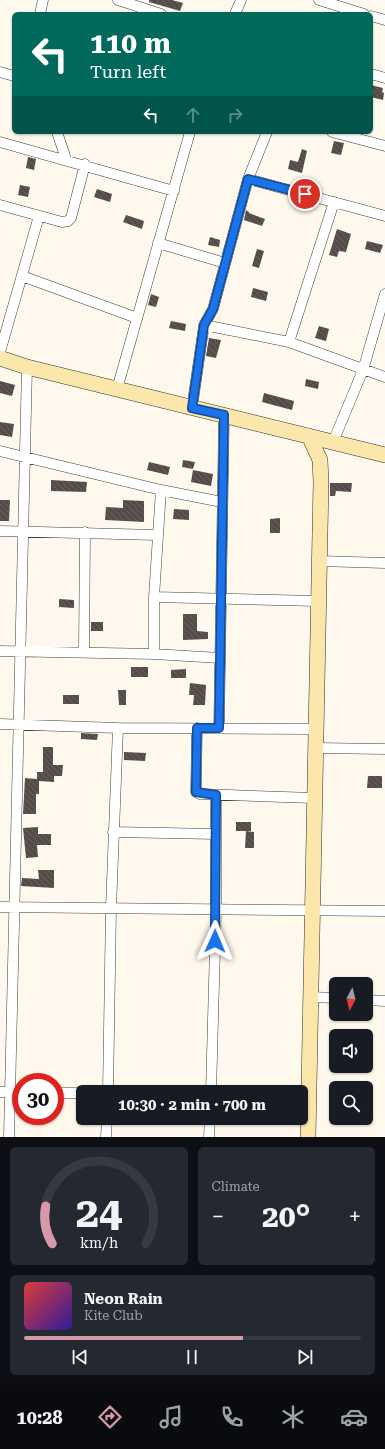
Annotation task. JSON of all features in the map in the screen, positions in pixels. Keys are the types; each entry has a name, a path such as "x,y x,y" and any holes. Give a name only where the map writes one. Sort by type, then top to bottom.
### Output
{"street":[{"path":"40,12 43,0"},
{"path":"118,0 155,12"},
{"path":"236,12 241,0"},
{"path":"319,0 357,12"},
{"path":"373,17 385,20"},
{"path":"0,72 12,75"},
{"path":"373,75 385,78"},
{"path":"59,134 66,159"},
{"path":"117,389 189,134"},
{"path":"192,408 204,325 213,309 248,179 266,134"},
{"path":"340,134 385,146"},
{"path":"0,142 174,190"},
{"path":"0,206 62,222 68,221 71,218 84,164"},
{"path":"248,179 385,216"},
{"path":"289,342 334,202"},
{"path":"0,352 39,216"},
{"path":"158,243 226,263"},
{"path":"22,276 137,318"},
{"path":"320,460 327,451 337,443 363,370 385,294"},
{"path":"204,325 289,342 385,378"},
{"path":"0,358 27,367 385,455"},
{"path":"9,1137 5,1092 14,907 22,652 23,456 27,367"},
{"path":"219,728 224,415"},
{"path":"305,1085 310,997 320,460 309,436"},
{"path":"0,451 161,490 222,502"},
{"path":"154,654 154,597 161,490"},
{"path":"0,531 158,535"},
{"path":"84,652 85,532"},
{"path":"319,561 385,563"},
{"path":"154,597 318,601"},
{"path":"0,651 154,654 220,658"},
{"path":"0,724 118,728 315,728"},
{"path":"108,1085 113,832 118,728"},
{"path":"197,728 196,792 216,795 314,798"},
{"path":"315,748 385,749"},
{"path":"211,1085 216,910 216,795"},
{"path":"113,832 216,834"},
{"path":"0,907 385,911"},
{"path":"310,997 329,998"},
{"path":"373,1000 385,1000"},
{"path":"64,1093 76,1093"},
{"path":"106,1137 107,1125"},
{"path":"209,1137 210,1125"},
{"path":"307,1125 308,1137"}],"building":[{"path":"149,0 172,0 183,3 180,11 149,2"},
{"path":"373,86 383,88 383,100 373,98"},
{"path":"334,141 344,143 341,155 331,153"},
{"path":"302,149 307,151 302,173 288,169 290,160 298,162"},
{"path":"28,157 36,159 34,170 26,168"},
{"path":"20,185 30,187 28,197 18,195"},
{"path":"97,189 112,194 110,202 94,197"},
{"path":"246,210 249,213 265,219 262,226 244,220"},
{"path":"126,215 144,221 142,229 123,222"},
{"path":"337,229 351,234 346,252 339,251 337,257 329,255"},
{"path":"210,237 220,240 219,247 208,245"},
{"path":"367,241 383,245 380,253 365,249"},
{"path":"257,249 264,251 259,268 252,266"},
{"path":"253,288 268,292 266,301 251,297"},
{"path":"151,294 159,297 156,307 148,305"},
{"path":"171,321 186,324 185,331 169,328"},
{"path":"319,326 329,329 326,341 315,338"},
{"path":"209,338 221,340 216,358 206,356"},
{"path":"306,379 319,382 318,389 305,386"},
{"path":"0,381 15,385 12,396 0,393"},
{"path":"264,393 294,401 292,410 262,402"},
{"path":"0,422 14,424 12,437 0,435"},
{"path":"183,460 195,462 193,469 182,467"},
{"path":"149,462 170,467 168,475 147,470"},
{"path":"193,470 213,474 211,486 191,482"},
{"path":"51,480 87,482 86,492 51,491"},
{"path":"330,483 352,483 351,492 336,491 335,496 330,496"},
{"path":"0,500 10,500 9,521 0,521"},
{"path":"123,500 144,501 144,522 105,520 106,507 123,508"},
{"path":"174,509 189,510 189,520 173,519"},
{"path":"280,518 280,533 270,533 270,519"},
{"path":"59,599 74,600 74,608 59,607"},
{"path":"183,614 197,614 197,631 208,632 208,639 183,640"},
{"path":"91,622 103,622 103,631 91,631"},
{"path":"131,667 148,667 148,677 131,677"},
{"path":"186,669 186,678 171,678 171,670"},
{"path":"190,683 206,685 205,705 193,705 194,695 189,695"},
{"path":"118,690 126,690 126,705 119,705"},
{"path":"63,695 79,695 79,704 63,704"},
{"path":"81,733 98,734 97,740 81,739"},
{"path":"43,747 53,747 53,765 63,765 62,776 54,776 54,782 39,781 39,794 36,794 36,814 23,814 25,778 37,779 37,772 43,772"},
{"path":"124,752 146,753 145,761 124,760"},
{"path":"368,776 382,776 382,788 367,788"},
{"path":"236,822 251,822 251,831 236,831"},
{"path":"38,827 38,834 51,834 51,845 37,845 38,857 26,858 23,828"},
{"path":"246,831 254,832 254,848 245,848"},
{"path":"38,870 54,870 54,888 21,886 22,878 39,879"}],"route":[{"path":"215,941 216,795 200,794 196,792 197,728 219,728 224,415 192,408 204,325 213,309 248,179 305,194"}]}
